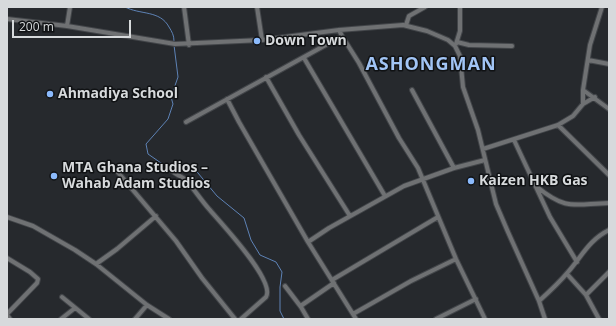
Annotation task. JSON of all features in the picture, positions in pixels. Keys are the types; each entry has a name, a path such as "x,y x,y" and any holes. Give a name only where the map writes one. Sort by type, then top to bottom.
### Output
{"street":[{"path":"67,26 70,7"},
{"path":"184,7 189,45"},
{"path":"258,7 262,40"},
{"path":"406,26 409,16 425,7"},
{"path":"460,7 460,31 456,44 460,56 463,87 483,149 496,204 503,223 539,301 544,319"},
{"path":"583,104 583,90 588,60 602,7"},
{"path":"7,19 67,26 159,42 189,45 262,40 339,30 406,26 427,31 456,44 512,46"},
{"path":"339,30 359,63 399,138 423,179 456,259 485,319"},
{"path":"186,122 342,36"},
{"path":"304,58 385,196"},
{"path":"588,60 609,64"},
{"path":"266,77 350,216"},
{"path":"412,90 454,168"},
{"path":"583,90 595,97 609,109"},
{"path":"483,149 558,125 573,116 583,104 595,97"},
{"path":"227,99 308,242 356,319"},
{"path":"558,125 609,175"},
{"path":"514,140 550,217 577,262"},
{"path":"308,242 350,216 404,186 454,168 485,160"},
{"path":"116,170 176,241 202,278 235,319"},
{"path":"171,170 186,180 250,258 268,289 268,294 241,319"},
{"path":"536,186 551,198 566,204 609,203"},
{"path":"96,264 117,249 156,216"},
{"path":"7,217 33,226 75,250 96,264 147,305 169,319"},
{"path":"301,307 302,304 333,281 438,217"},
{"path":"539,301 567,274 596,238 609,230"},
{"path":"7,258 30,272 38,279 37,283 7,315 10,319"},
{"path":"353,314 388,293 456,259"},
{"path":"586,295 609,272"},
{"path":"567,274 586,295 599,319"},
{"path":"285,286 308,319"},
{"path":"62,297 89,319"},
{"path":"436,319 476,299"},
{"path":"135,319 147,305"},
{"path":"61,319 75,308"}],"waterway":[{"path":"125,7 155,15 160,18 170,29 174,41"},
{"path":"174,45 178,77 171,97 173,104 168,119 146,144 148,154 161,163 176,169 193,167 217,196 244,218 251,240 260,255 276,262 282,272 280,287 280,311 284,319"}],"place":[{"name":"Down Town","path":"257,41"},
{"name":"Ahmadiya School","path":"50,94"},
{"name":"MTA Ghana Studios – Wahab Adam Studios","path":"54,176"},
{"name":"Kaizen HKB Gas","path":"471,181"}],"district":[{"name":"ASHONGMAN","path":"431,65"}]}
